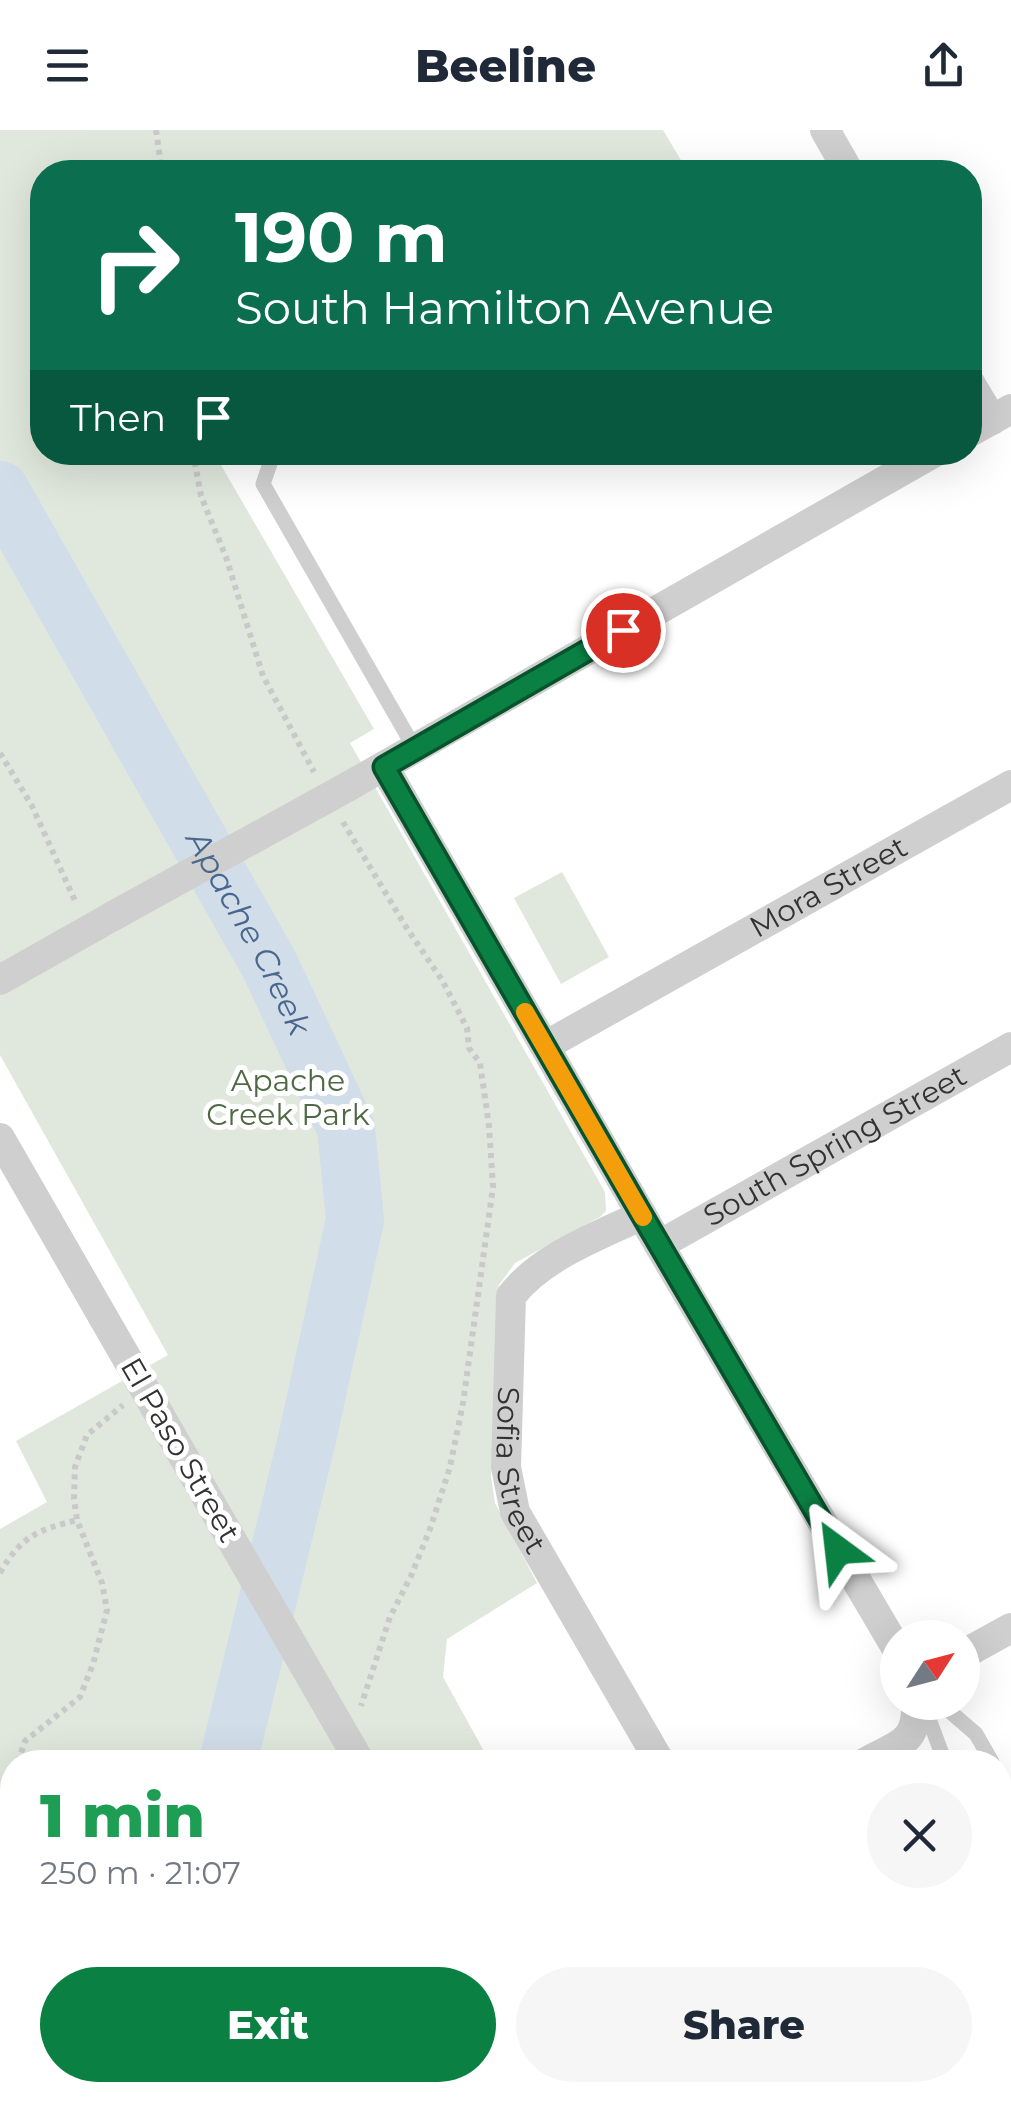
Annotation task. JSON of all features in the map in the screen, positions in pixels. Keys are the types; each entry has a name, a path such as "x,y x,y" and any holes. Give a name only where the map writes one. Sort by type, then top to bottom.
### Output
{"street":[{"path":"825,130 842,160"},
{"path":"0,980 335,784 384,767 912,465"},
{"path":"384,767 880,1620"},
{"name":"Mora Street","path":"544,1046 1011,784"},
{"name":"South Spring Street","path":"659,1245 1011,1047"},
{"name":"El Paso Street","path":"0,1138 353,1750"},
{"name":"Sofia Street","path":"642,1215 552,1260 524,1280 512,1296 506,1466 515,1512 653,1750"},
{"path":"980,1645 1011,1628"},
{"path":"887,1750 907,1739 918,1720"}],"lane":[{"path":"270,465 264,484 416,748"},
{"path":"928,1720 940,1750"},
{"path":"960,1720 976,1734 985,1750"}],"path":[{"path":"156,130 160,160"},
{"path":"195,465 201,496 226,557 263,676 335,784"},
{"path":"0,753 101,922"},
{"path":"338,814 442,980 467,1028 469,1048 480,1063 493,1187 463,1403 450,1466 430,1529 390,1617 356,1718"},
{"path":"23,1750 26,1741 80,1697 93,1664 107,1610 102,1583 77,1520 75,1466 87,1434 124,1404"},
{"path":"0,1573 23,1542 44,1529 77,1520"}],"green space":[{"name":"Apache Creek Park","path":"0,130 663,130 681,160 30,160 30,465 221,465 374,729 350,743 605,1192 606,1211 600,1217 515,1263 499,1285 491,1476 495,1503 537,1583 447,1639 443,1677 483,1750 0,1750 0,1529 47,1502 16,1441 168,1355 0,1055"},
{"path":"562,872 609,957 561,984 514,898"}],"waterway":[{"name":"Apache Creek","path":"0,490 269,964 346,1128 355,1220 307,1439 231,1750"}],"slow traffic":[{"path":"525,1012 643,1217"}],"route":[{"path":"623,630 384,767 838,1550"}]}
